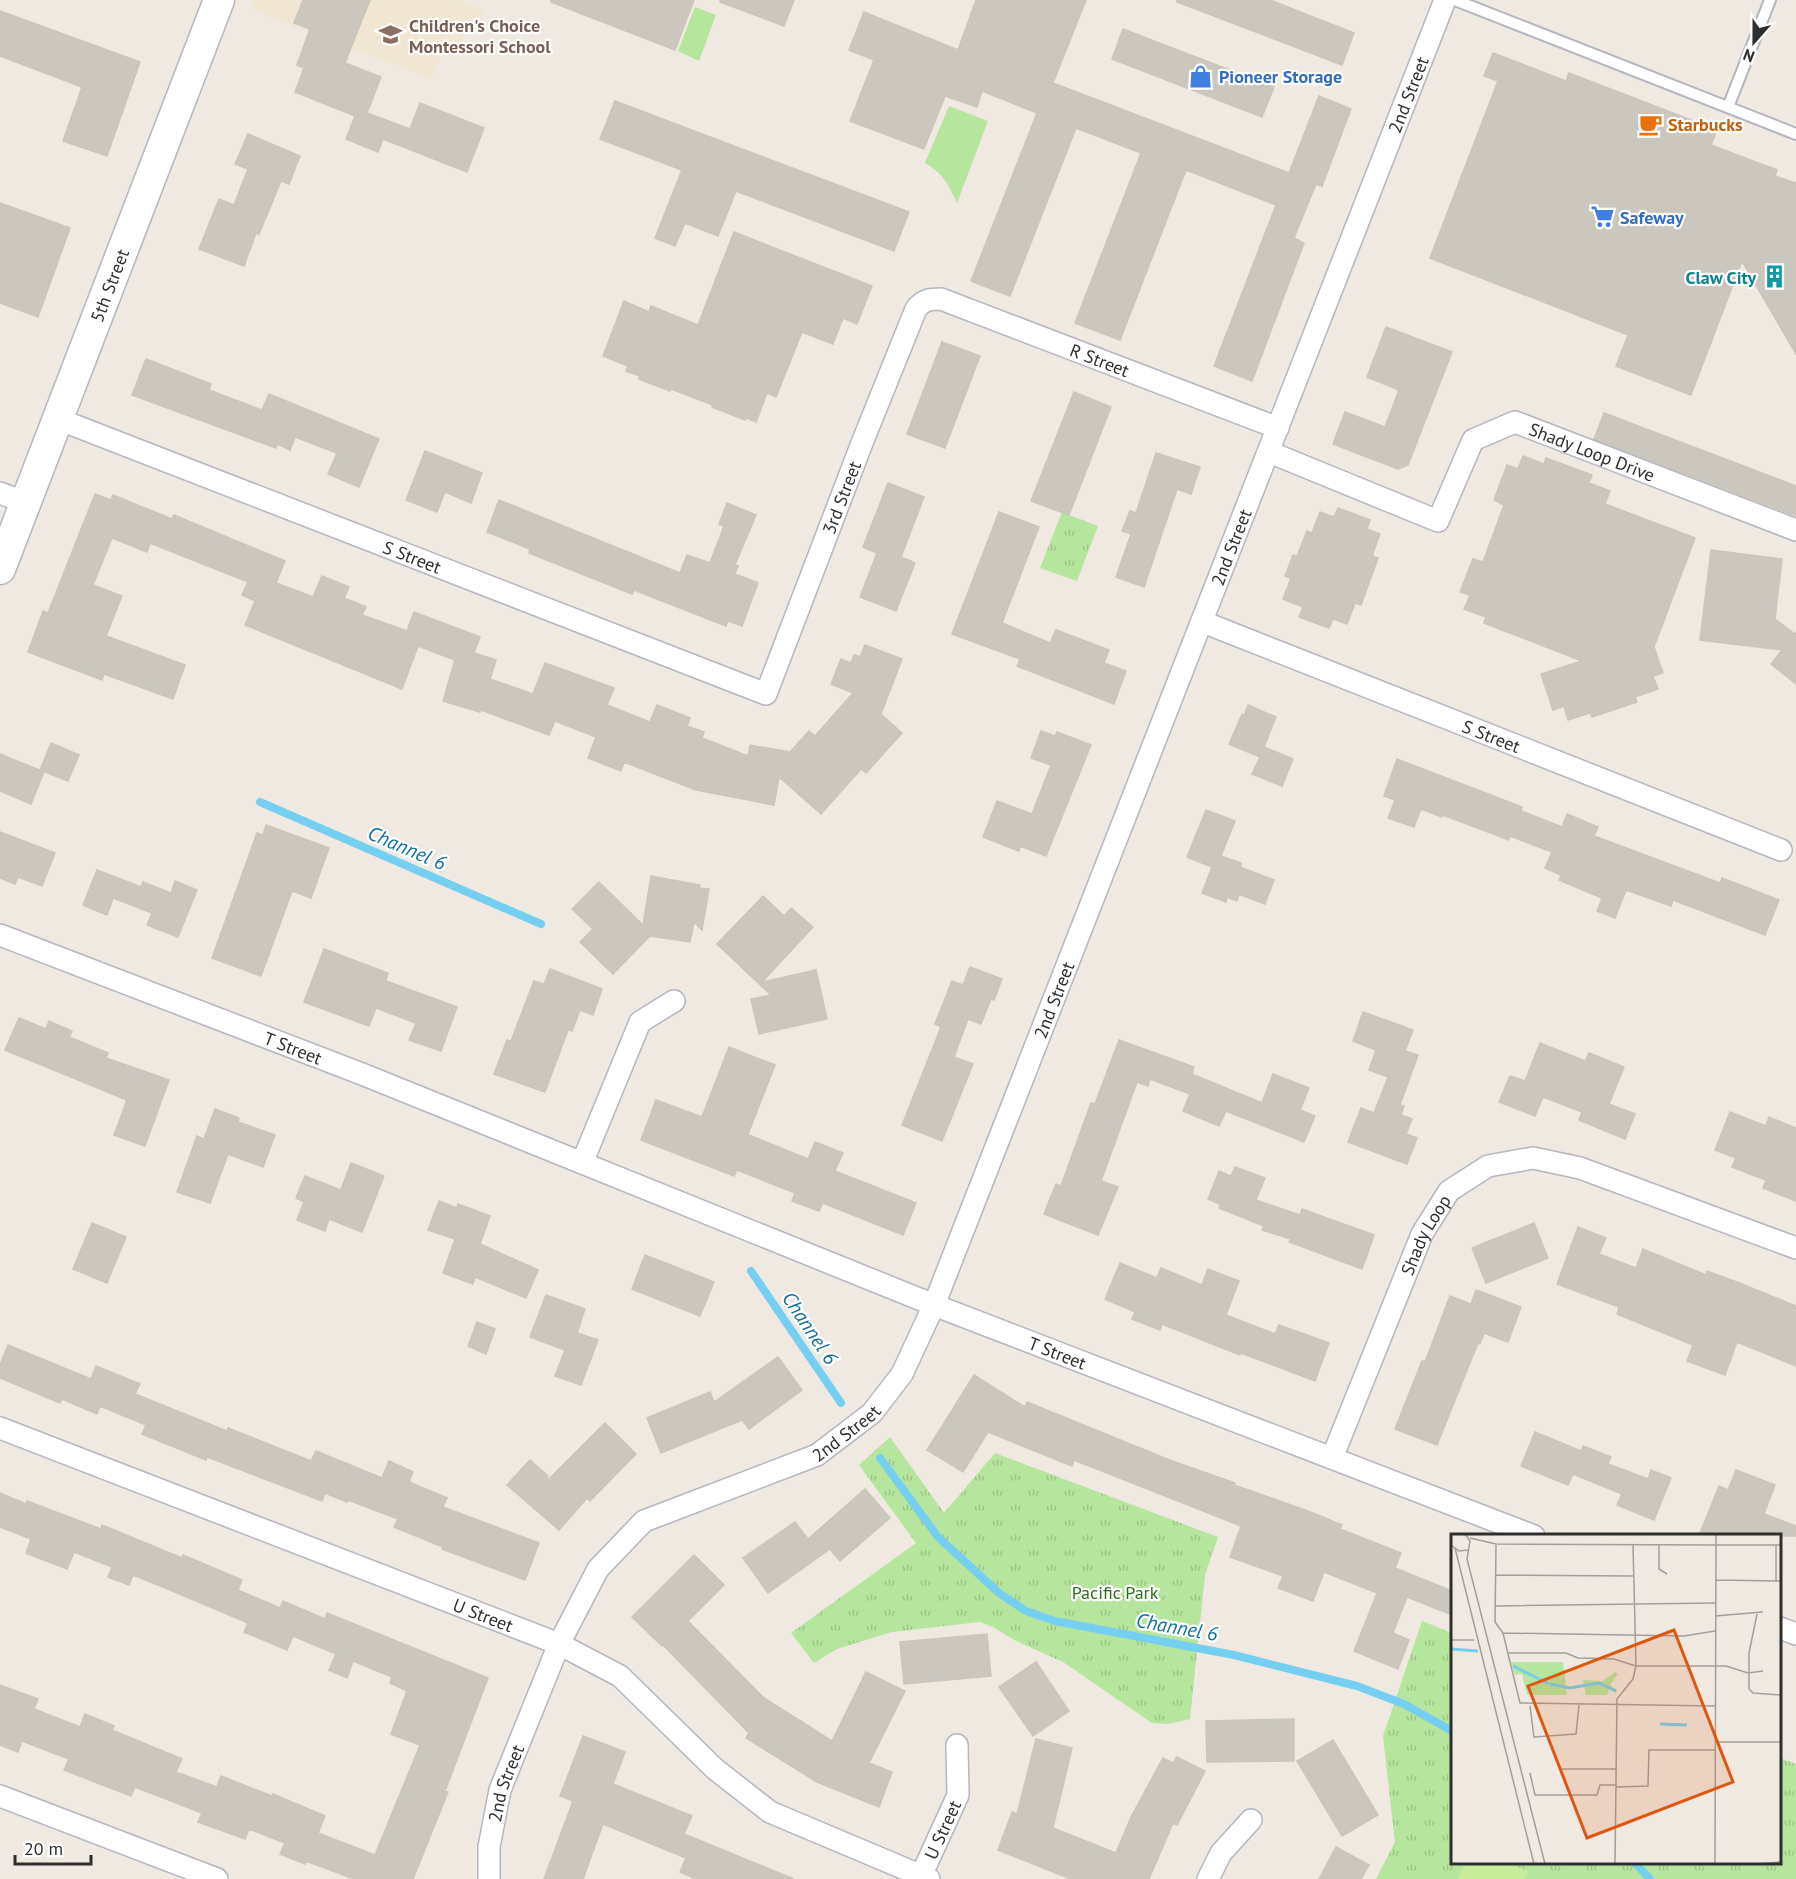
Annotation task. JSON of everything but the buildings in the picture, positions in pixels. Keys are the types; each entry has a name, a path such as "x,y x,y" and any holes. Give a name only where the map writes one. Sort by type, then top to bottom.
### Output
{"main road":[{"name":"5th Street","path":"0,569 13,498 58,419 219,0"}],"street":[{"name":"2nd Street","path":"489,1879 489,1847 500,1790 559,1644 598,1569 644,1521 817,1455 872,1413 902,1374 933,1305 1203,622 1445,0"},
{"name":"R Street","path":"922,302 940,299 1278,428"},
{"name":"3rd Street","path":"766,694 862,443 916,309 922,302"},
{"name":"S Street","path":"58,419 766,694"},
{"name":"Shady Loop Drive","path":"1269,452 1438,521 1473,440 1515,422 1796,530"},
{"name":"S Street","path":"1203,622 1781,850"},
{"name":"T Street","path":"0,935 362,1074 933,1305 1529,1534"},
{"path":"582,1163 640,1022 674,1001"},
{"name":"Shady Loop","path":"1332,1458 1422,1234 1449,1191 1488,1166 1533,1158 1580,1168 1796,1248"},
{"name":"U Street","path":"0,1428 559,1644 620,1676 715,1769 770,1812 925,1877 958,1795 957,1745"},
{"path":"1781,1629 1796,1634"},
{"path":"0,1796 217,1879"},
{"path":"1208,1879 1221,1853 1251,1820"}],"lane":[{"path":"1455,0 1796,134"},
{"path":"1728,107 1770,0"}],"shaded area":[{"name":"Children's Choice Montessori School","path":"254,0 457,0 484,10 480,21 468,23 456,52 444,48 432,79 251,9"}],"green space":[{"path":"695,7 716,15 699,61 678,51"},
{"path":"949,106 988,121 957,203 945,180 925,163"},
{"path":"1062,512 1098,526 1077,581 1040,568"},
{"name":"Pacific Park","path":"890,1437 944,1513 995,1453 1218,1537 1205,1575 1190,1719 1169,1724 1152,1723 1063,1662 980,1622 892,1632 837,1649 814,1663 791,1633 916,1543 859,1465"},
{"path":"1422,1621 1451,1633 1451,1864 1781,1864 1781,1758 1796,1764 1796,1879 1376,1879 1395,1842 1383,1736"},
{"path":"1465,1864 1510,1864 1528,1871 1525,1879 1458,1879"}],"waterway":[{"name":"Channel 6","path":"260,802 541,924"},
{"name":"Channel 6","path":"751,1271 841,1403"},
{"name":"Channel 6","path":"880,1458 938,1537 999,1593 1026,1611 1055,1621 1234,1655 1357,1686 1404,1704 1451,1730"},
{"name":"Channel 6","path":"1636,1864 1650,1879"}],"place":[{"name":"Children's Choice Montessori School","path":"391,35"},
{"name":"Pioneer Storage","path":"1201,76"},
{"name":"Starbucks","path":"1650,124"},
{"name":"Safeway","path":"1602,217"},
{"name":"Claw City","path":"1774,277"}]}
